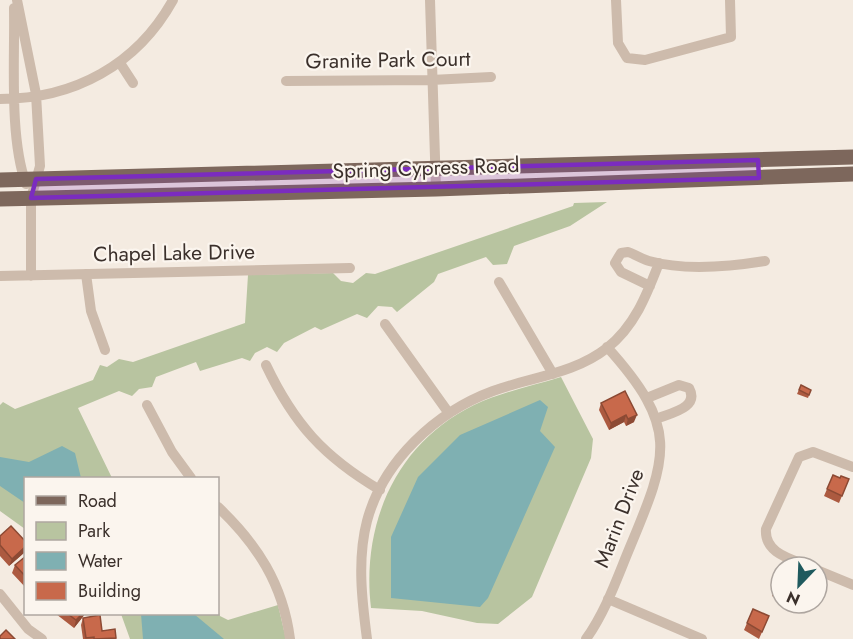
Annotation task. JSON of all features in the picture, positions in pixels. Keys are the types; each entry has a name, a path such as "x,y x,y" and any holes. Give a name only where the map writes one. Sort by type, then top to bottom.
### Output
{"main road":[{"name":"Spring Cypress Road","path":"0,180 226,176 853,157"},
{"path":"758,160 759,178"},
{"name":"Spring Cypress Road","path":"0,199 436,189 853,174"},
{"path":"226,176 227,194"}],"street":[{"path":"16,0 36,94 40,166 30,180"},
{"path":"16,0 15,99 20,168 30,180 31,276"},
{"path":"0,99 15,99 86,84 120,63 156,25 173,0"},
{"path":"430,0 436,189"},
{"path":"616,0 618,43 627,57 645,60 731,38 730,0"},
{"path":"120,63 133,83"},
{"name":"Granite Park Court","path":"286,81 432,80 491,77"},
{"path":"650,286 621,272 615,263 617,258 628,252 647,261 659,263 721,267 765,261"},
{"path":"367,639 362,600 362,553 367,520 380,490 417,439 448,412 493,391 554,374 585,362 607,348 636,315 659,263"},
{"name":"Chapel Lake Drive","path":"0,276 350,268"},
{"path":"86,274 91,311 105,350"},
{"path":"499,282 554,374"},
{"path":"385,324 448,412"},
{"name":"Marin Drive","path":"586,639 608,599 657,480 660,454 656,419 647,398 607,348"},
{"path":"266,365 283,399 307,433 335,460 380,490"},
{"path":"647,398 679,385 689,388 693,393 690,403 685,407 656,419"},
{"path":"147,405 172,452 190,477"},
{"path":"783,555 776,552 768,542 766,529 799,457 813,452 853,467"},
{"path":"219,508 250,539 272,575 280,595 290,639"},
{"path":"829,575 853,585"},
{"path":"0,594 28,629 42,639"},
{"path":"608,599 702,639"}],"highlighted area":[{"path":"758,160 759,178 31,198 36,179"}],"green space":[{"path":"607,202 570,226 514,246 507,264 493,265 486,257 438,274 434,282 397,312 392,307 378,306 367,318 357,314 321,330 315,327 284,343 277,352 267,347 255,353 250,361 242,358 200,371 196,362 156,377 152,387 139,389 132,396 119,391 78,408 112,477 24,477 24,528 0,511 0,405 3,402 15,409 93,380 100,365 107,367 119,359 133,362 245,323 248,275 333,273 341,281 353,283 366,273 375,274 573,206 574,203"},
{"path":"561,377 593,439 591,458 532,597 498,624 477,623 422,611 371,608 369,577 372,546 379,517 390,489 404,464 424,441 447,421 474,405"},
{"path":"278,605 286,639 130,639 121,615 219,615 219,613 228,620"}],"water":[{"path":"540,400 548,407 540,431 555,447 488,598 480,607 391,598 391,537 418,477 460,435"},
{"path":"62,446 75,453 81,477 24,477 24,502 0,486 0,457 29,462"},
{"path":"141,615 195,615 224,639 143,639"}],"building":[{"path":"801,385 811,390 809,395 799,390"},
{"path":"625,391 637,415 628,419 626,415 611,423 601,403"},
{"path":"833,475 849,479 842,496 827,489"},
{"path":"11,526 24,540 24,548 12,559 0,545 0,536"},
{"path":"24,558 24,575 15,565"},
{"path":"753,609 769,616 762,632 747,623"},
{"path":"69,615 81,615 76,620"},
{"path":"100,615 102,631 115,629 116,638 86,638 83,618"},
{"path":"6,630 15,639 0,639"}]}
